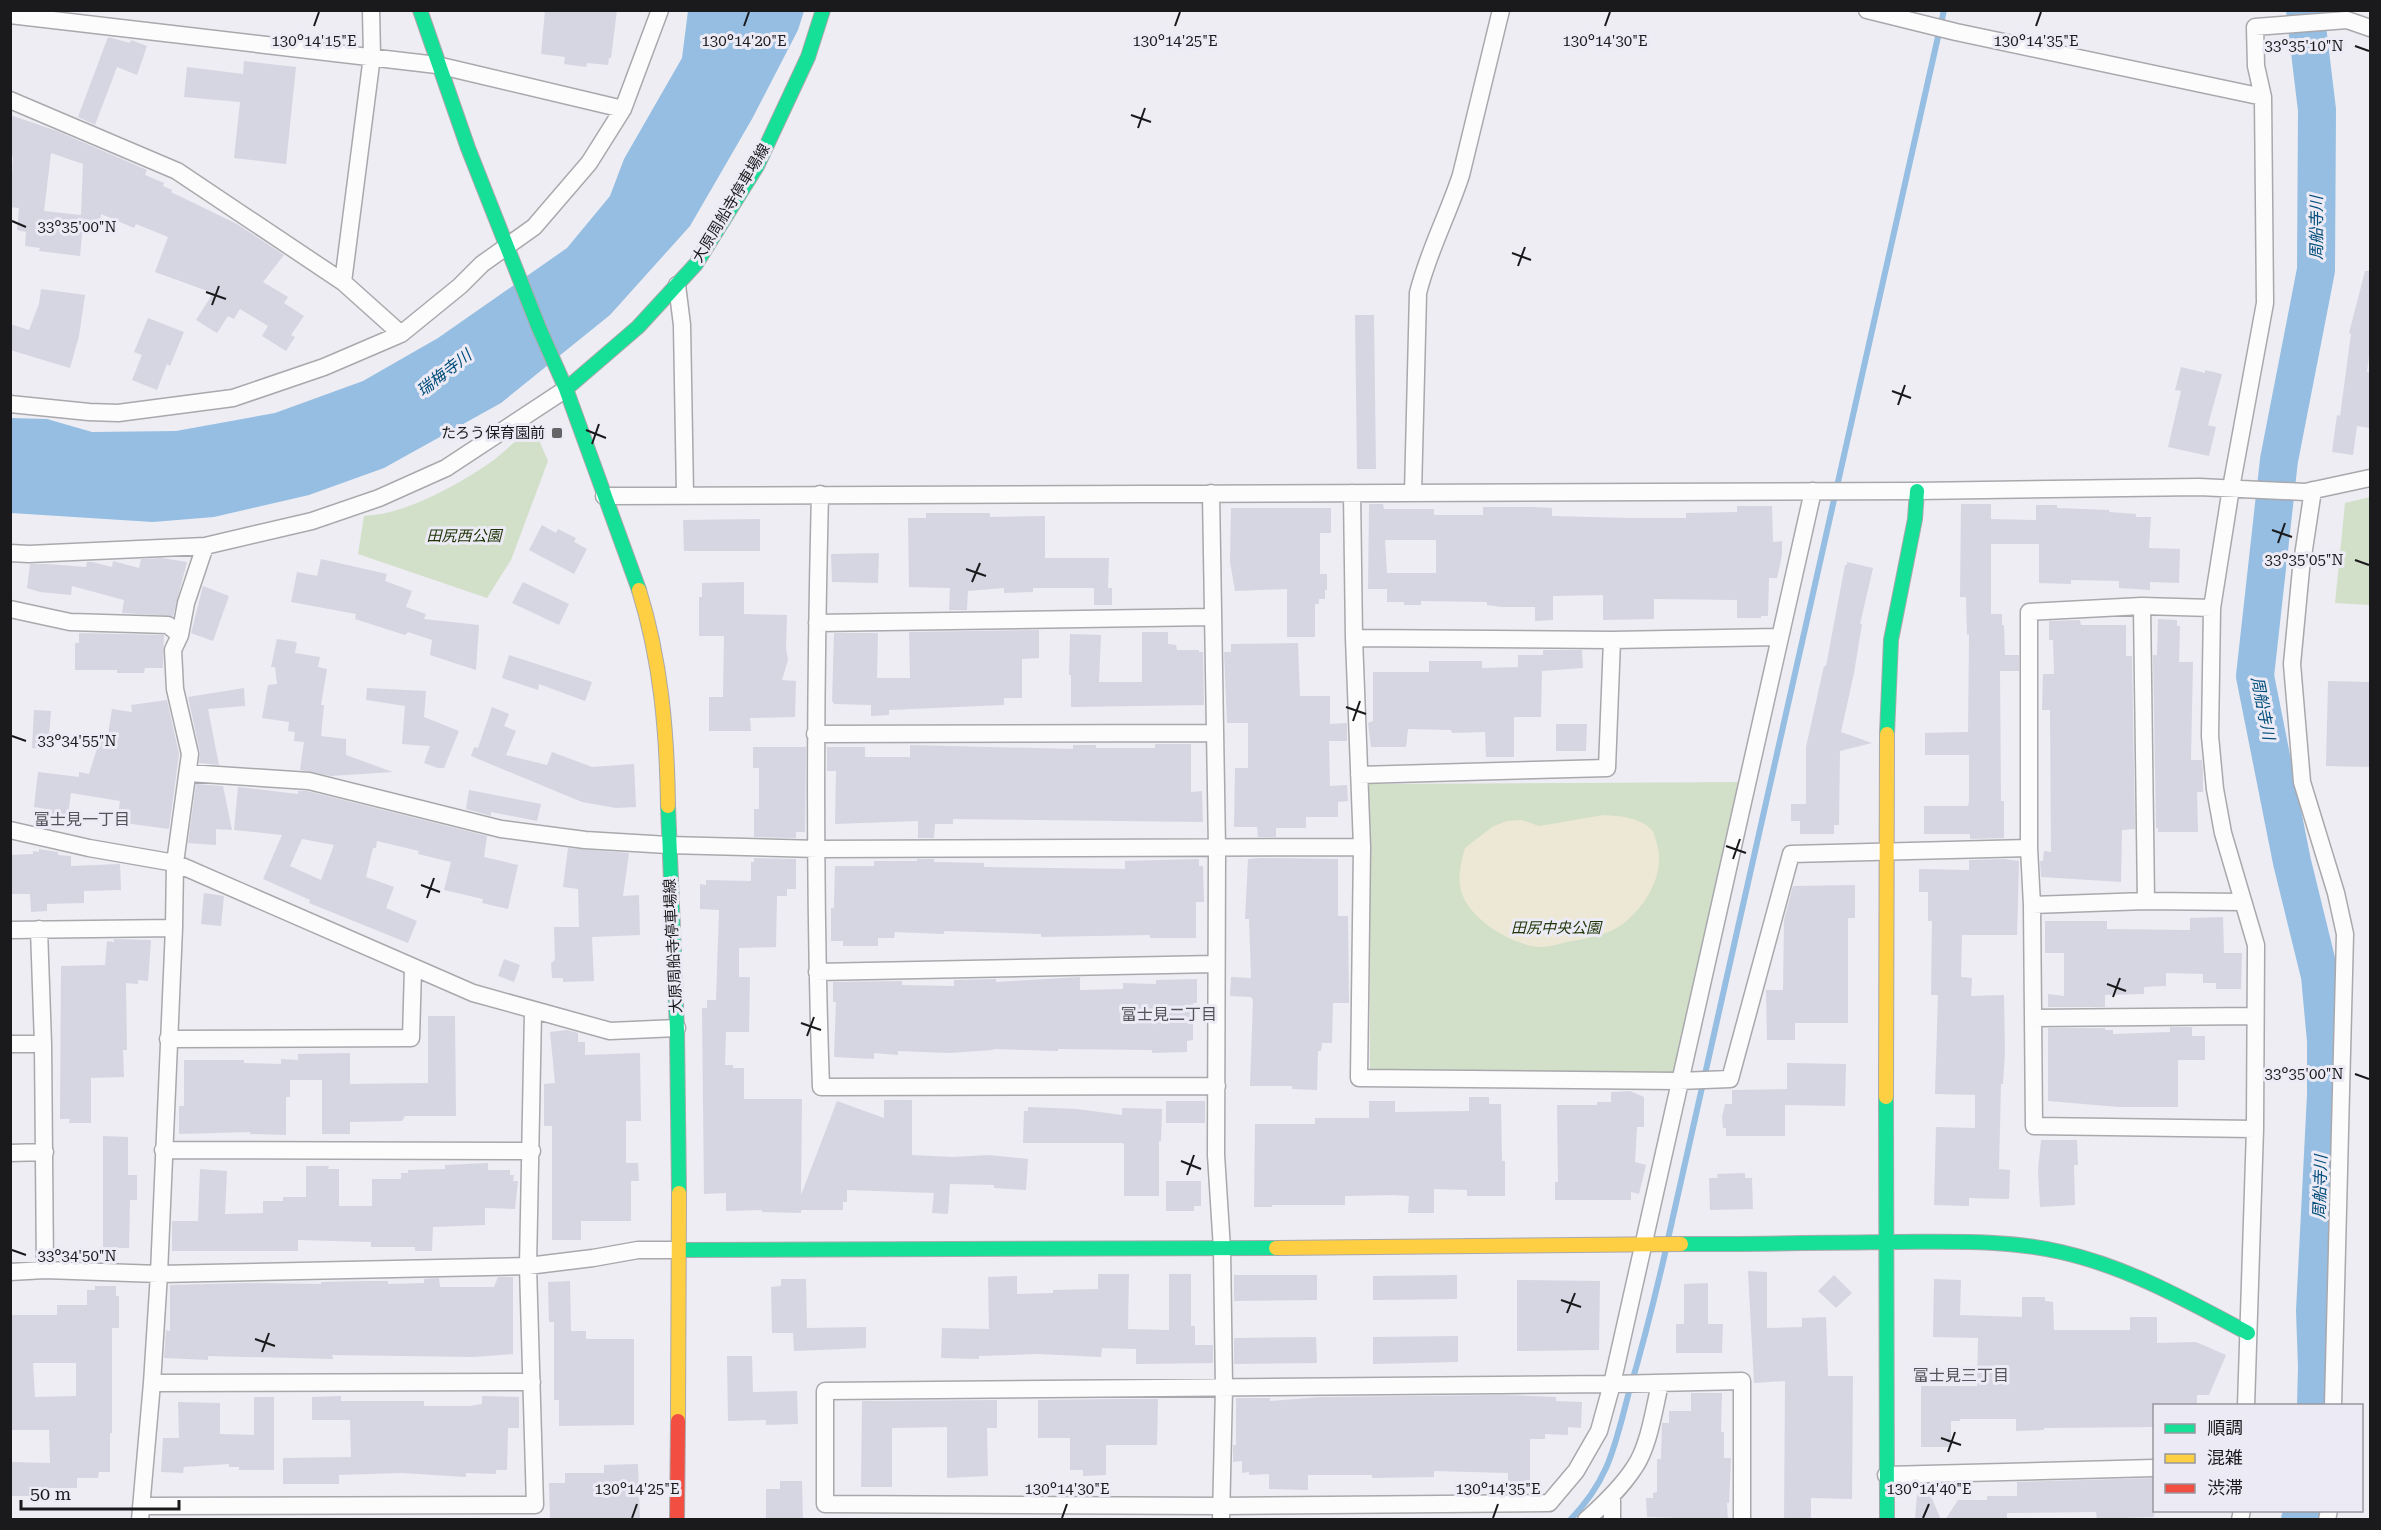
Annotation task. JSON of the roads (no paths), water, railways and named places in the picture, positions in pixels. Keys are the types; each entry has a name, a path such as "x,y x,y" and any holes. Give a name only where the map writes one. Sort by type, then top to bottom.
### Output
{"street":[{"path":"343,282 372,56 371,10"},
{"name":"大原周船寺停車場線","path":"420,10 437,65 506,248 557,373 566,389 646,615 658,668 667,731 668,845 677,1028 679,1250 677,1520"},
{"path":"10,404 118,413 233,398 324,367 401,334 460,286 482,264 534,226 589,163 623,109 660,10"},
{"name":"大原周船寺停車場線","path":"566,389 638,327 696,264 756,166 808,57 824,10"},
{"path":"1413,493 1418,293 1424,270 1461,175 1501,10"},
{"path":"1867,10 1956,32 2263,97"},
{"path":"10,15 437,65 623,109"},
{"path":"2246,1404 2255,1129 2256,945 2223,833 2215,789 2210,736 2212,608 2235,489 2265,303 2263,97 2256,66 2255,27 2346,20 2370,28"},
{"path":"10,100 177,171 343,282 401,334"},
{"path":"677,285 682,325 685,495"},
{"path":"10,553 205,546 312,521 379,498 446,468 566,389"},
{"path":"604,496 2235,489 2309,491 2370,478"},
{"path":"2309,491 2292,664 2302,782 2336,893 2345,934 2333,1404"},
{"path":"1742,1520 1742,1381 1660,1384 1612,1384 1224,1387 825,1391 825,1504 1220,1513 1548,1503 1576,1471 1599,1431 1612,1384 1813,492"},
{"path":"1887,1520 1886,752 1891,640 1915,519 1917,492"},
{"path":"1211,493 1217,848 1216,1155 1222,1249 1224,1387 1220,1513"},
{"path":"1352,493 1354,638 1362,847 1359,1078 1679,1082 1730,1079 1791,854 2029,848"},
{"path":"820,495 815,734 818,849 817,972 822,1087 1217,1086"},
{"path":"205,546 186,603 180,635 173,650 175,688 190,754 175,863 159,1274 141,1513 535,1505 528,1266 533,1011"},
{"path":"2212,608 2142,606 2029,612 2029,848 2032,904 2034,1126 2255,1129"},
{"path":"2142,606 2146,901"},
{"path":"10,609 70,622 168,625 180,635"},
{"path":"817,623 1212,617"},
{"path":"1354,638 1612,640 1779,637"},
{"path":"1359,775 1606,768 1612,640"},
{"path":"815,734 1214,733"},
{"path":"188,773 309,782 501,829 585,840 818,849 1362,847"},
{"path":"10,830 88,848 175,863 473,993 533,1011 610,1031 677,1028"},
{"path":"2032,904 2146,901 2243,902"},
{"path":"10,930 174,928"},
{"path":"39,929 45,1152 45,1270"},
{"path":"817,972 1215,964"},
{"path":"168,1039 411,1038 413,968"},
{"path":"2033,1017 2255,1016"},
{"path":"10,1044 43,1044"},
{"path":"163,1150 532,1151"},
{"path":"10,1153 45,1152"},
{"path":"10,1272 45,1270 159,1274 528,1266 638,1250 1222,1249 1935,1242 1995,1244 2062,1251 2108,1264 2153,1284 2248,1333"},
{"path":"152,1383 532,1382"},
{"path":"1587,1520 1612,1496 1635,1467 1650,1428 1660,1384"},
{"path":"1886,1474 2153,1468"},
{"path":"1612,1496 1612,1520"}],"water":[{"name":"瑞梅寺川","path":"688,11 804,11 798,30 752,119 690,226 610,315 501,403 384,468 309,495 214,517 153,522 11,513 10,418 47,419 92,432 176,431 275,413 363,381 438,338 567,248 610,196 624,159 682,58"}],"waterway":[{"path":"1668,1239 1944,10"},
{"name":"周船寺川","path":"2305,10 2317,110 2316,270 2279,460 2255,676 2292,862 2320,976 2326,1041 2326,1095 2315,1311 2316,1404"},
{"path":"1570,1520 1594,1490 1603,1475 1615,1445 1666,1249"},
{"name":"周船寺川","path":"2300,1520 2302,1512"}],"place":[{"name":"たろう保育園前","path":"557,433"}],"district":[{"name":"富士見一丁目","path":"82,819"},
{"name":"富士見二丁目","path":"1169,1014"},
{"name":"富士見三丁目","path":"1961,1375"}],"park label":[{"name":"田尻西公園","path":"464,536"},
{"name":"田尻中央公園","path":"1556,928"}]}
